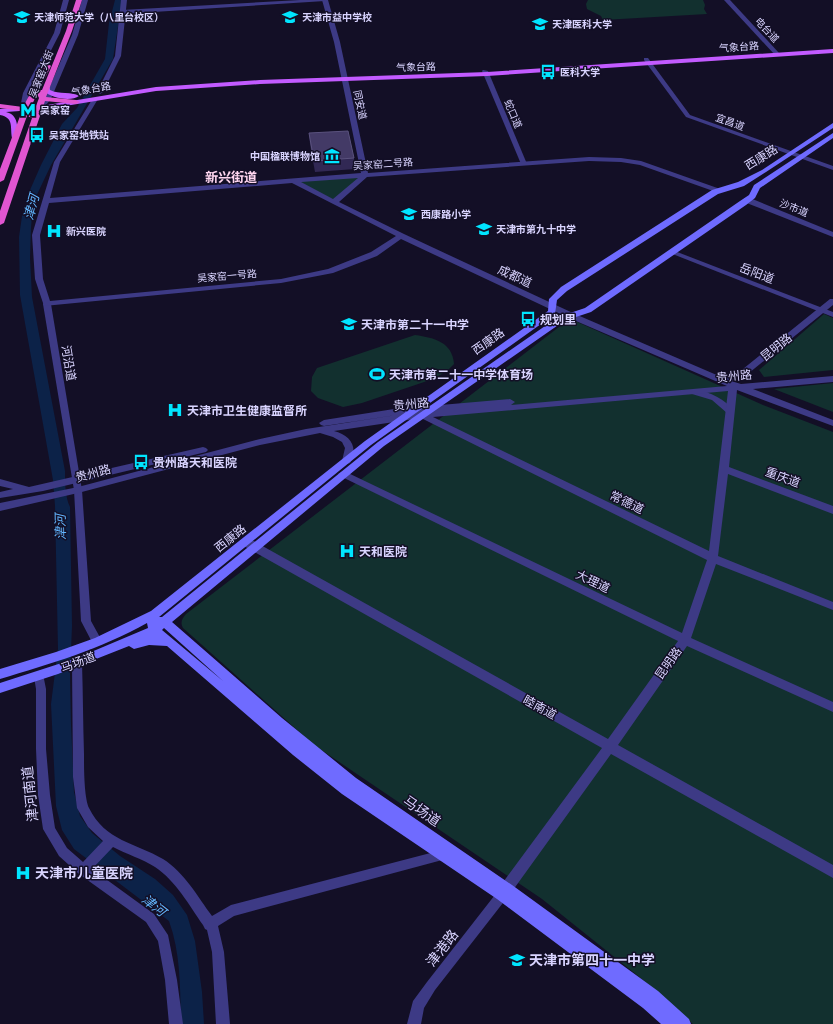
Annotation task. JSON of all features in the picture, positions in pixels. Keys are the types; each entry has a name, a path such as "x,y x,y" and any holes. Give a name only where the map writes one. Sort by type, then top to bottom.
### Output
{"highway":[{"name":"吴家窑大街","path":"0,223 44,99 74,0"},
{"name":"吴家窑大街","path":"0,180 26,106 45,72 56,56 74,18 79,0"},
{"path":"45,72 44,99 76,99"},
{"path":"0,106 26,106 34,124"}],"main road":[{"name":"气象台路","path":"776,53 833,47"},
{"name":"气象台路","path":"0,111 26,106 44,99 76,99 156,89 344,77 486,72 776,53 833,51"},
{"path":"26,106 44,99"},
{"name":"气象台路","path":"0,106 26,106"},
{"path":"0,111 12,107"},
{"path":"0,111 9,115 13,119 15,138"},
{"name":"西康路","path":"148,618 162,609 225,559 251,545 420,412 552,312 553,299 564,289 719,190 741,184 764,171 833,125"},
{"name":"西康路","path":"435,408 561,319 588,310 747,200 752,196 757,187 833,136"},
{"name":"西康路","path":"160,625 368,443 404,418"},
{"path":"160,625 165,613 211,574 225,559"},
{"path":"77,663 145,642 177,641 175,620 184,605"},
{"name":"马场道","path":"0,674 98,641 148,618 160,625 297,751 346,790 442,855 504,892 672,1024"},
{"name":"马场道","path":"0,688 39,677 77,663 160,625"},
{"name":"马场道","path":"177,641 352,782 504,892 652,996 684,1024"}],"street":[{"path":"26,106 26,94 57,32 66,0"},
{"path":"44,99 75,35 85,0"},
{"name":"河沿道","path":"98,641 86,621 77,486 47,304 39,278 36,235 44,201 57,162 118,56 124,0"},
{"path":"122,12 325,0"},
{"name":"同安道","path":"325,0 344,77 365,175"},
{"name":"电台道","path":"727,0 776,53"},
{"name":"宜昌道","path":"648,61 688,116 833,168"},
{"name":"蛇口道","path":"486,72 524,164"},
{"name":"吴家窑二号路","path":"44,201 365,175 588,159 622,160 648,166 719,190"},
{"path":"334,202 365,175"},
{"name":"成都道","path":"293,181 400,236 572,316 833,429"},
{"name":"沙市道","path":"747,200 833,235"},
{"name":"吴家窑一号路","path":"47,304 281,282 330,270 360,260 374,254 400,236"},
{"name":"岳阳道","path":"672,252 833,315"},
{"name":"昆明路","path":"713,377 731,378 741,375 833,301"},
{"name":"贵州路","path":"77,486 314,424 365,415 695,392 833,373"},
{"name":"贵州路","path":"0,507 43,493 260,442 306,432 404,418 435,408 732,386 743,387 833,379"},
{"path":"768,385 766,388 767,391 774,400"},
{"name":"昆明路","path":"504,892 685,640 713,558 732,386"},
{"path":"743,387 833,423"},
{"path":"695,392 708,394 717,398 724,403 730,411"},
{"name":"常德道","path":"420,412 713,558 833,606"},
{"path":"306,432 330,432 345,439 350,446 350,454 347,461"},
{"name":"重庆道","path":"724,469 833,510"},
{"name":"大理道","path":"343,474 685,640 833,707"},
{"path":"0,482 43,493"},
{"name":"贵州路","path":"0,495 43,493"},
{"name":"睦南道","path":"251,545 833,872"},
{"path":"77,663 79,777 83,808 92,823 111,841 159,863 174,876 189,894 212,927 218,952 224,1024"},
{"name":"津河南道","path":"39,677 41,689 41,749 44,795 50,829 63,852 83,870 150,918 164,939 176,1024"},
{"path":"83,870 111,841"},
{"path":"210,924 231,911 442,855"},
{"name":"津港路","path":"414,1024 418,1006 431,986 504,892"}],"green space":[{"path":"588,0 703,0 705,5 704,9 707,14 603,20 601,16 587,9 586,4"},
{"path":"367,174 336,201 295,180"},
{"path":"824,314 833,318 833,370 764,377 759,370"},
{"path":"568,320 575,321 763,405 833,432 833,1024 693,1024 653,988 542,899 314,745 182,626 183,617 186,614"},
{"name":"天津市第二十一中学体育场","path":"415,335 441,342 450,351 454,364 447,371 433,379 362,403 343,407 318,398 311,391 312,377 317,368"},
{"path":"833,383 833,412 774,389"}],"water":[{"name":"津河","path":"115,0 122,0 113,59 51,165 33,203 31,228 30,258 32,297 65,471 66,494 70,507 72,626 70,674 74,792 80,816 92,833 120,856 155,879 173,895 187,915 195,941 202,992 204,1024 181,1024 178,959 169,921 74,849 62,830 56,806 51,704 58,649 55,506 53,480 20,295 19,237 22,216 30,190 41,165 62,124 77,108 105,59 109,23"}],"building":[{"path":"348,131 354,158 314,161 309,133"}],"place":[{"name":"天津师范大学（八里台校区）","path":"22,17"},
{"name":"天津市益中学校","path":"290,17"},
{"name":"天津医科大学","path":"540,24"},
{"name":"医科大学","path":"548,72"},
{"name":"吴家窑","path":"28,110"},
{"name":"吴家窑地铁站","path":"37,135"},
{"name":"中国楹联博物馆","path":"332,156"},
{"name":"西康路小学","path":"409,214"},
{"name":"天津市第九十中学","path":"484,229"},
{"name":"新兴医院","path":"54,231"},
{"name":"规划里","path":"528,319"},
{"name":"天津市第二十一中学","path":"349,324"},
{"name":"天津市第二十一中学体育场","path":"377,374"},
{"name":"天津市卫生健康监督所","path":"175,410"},
{"name":"贵州路天和医院","path":"141,462"},
{"name":"天和医院","path":"347,551"},
{"name":"天津市儿童医院","path":"23,873"},
{"name":"天津市第四十一中学","path":"517,960"}],"district":[{"name":"新兴街道","path":"231,177"}]}
